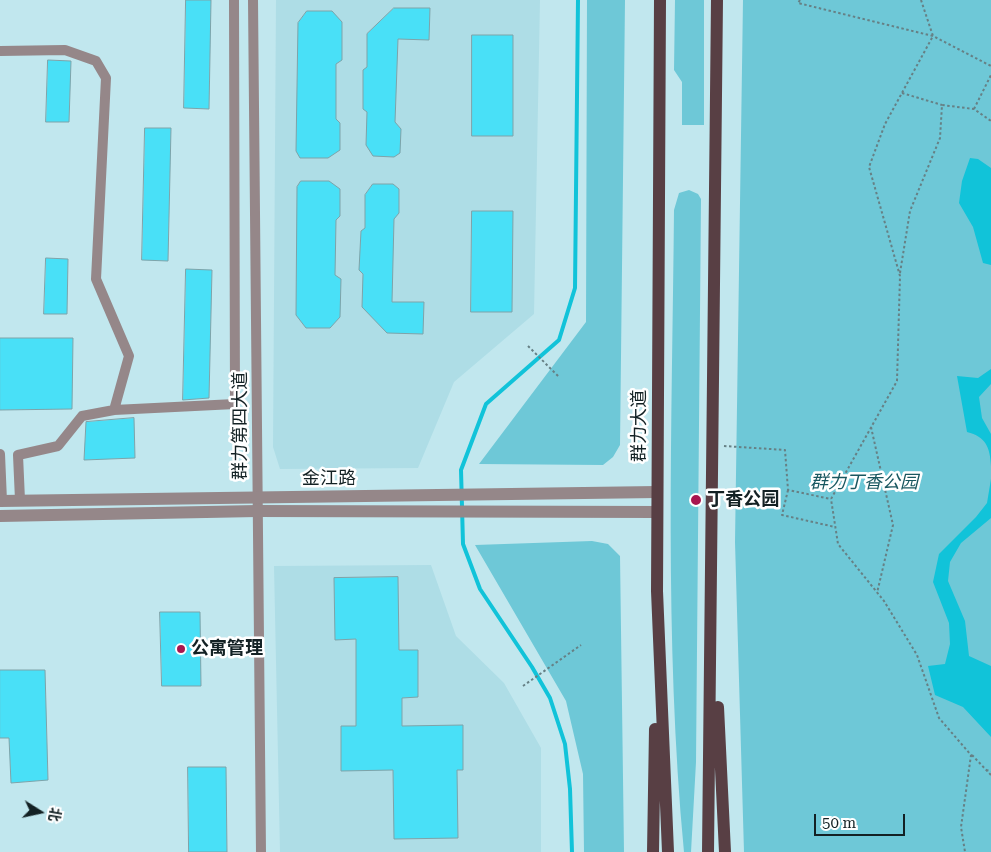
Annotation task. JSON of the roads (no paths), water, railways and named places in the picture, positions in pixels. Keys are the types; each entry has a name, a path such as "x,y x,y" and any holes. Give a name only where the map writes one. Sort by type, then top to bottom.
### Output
{"main road":[{"name":"群力大道","path":"660,0 657,591 668,852"},
{"path":"708,852 713,581 717,0"},
{"path":"713,581 725,852"},
{"path":"653,852 657,591"}],"street":[{"path":"20,500 18,455 58,446 82,416 114,410 235,404 234,0"},
{"name":"群力第四大道","path":"253,0 260,852"},
{"path":"0,51 65,50 96,61 106,78 96,279 129,356 114,410"},
{"path":"0,454 1,501"},
{"name":"金江路","path":"1,501 657,492"},
{"name":"金江路","path":"0,516 257,511 657,512"}],"waterway":[{"path":"572,852 570,789 565,744 550,698 532,667 480,589 463,544 461,470 486,404 559,340 575,288 578,0"}],"place":[{"name":"丁香公园","path":"696,500"},
{"name":"公寓管理","path":"181,649"}],"park label":[{"name":"群力丁香公园","path":"864,483"}]}
